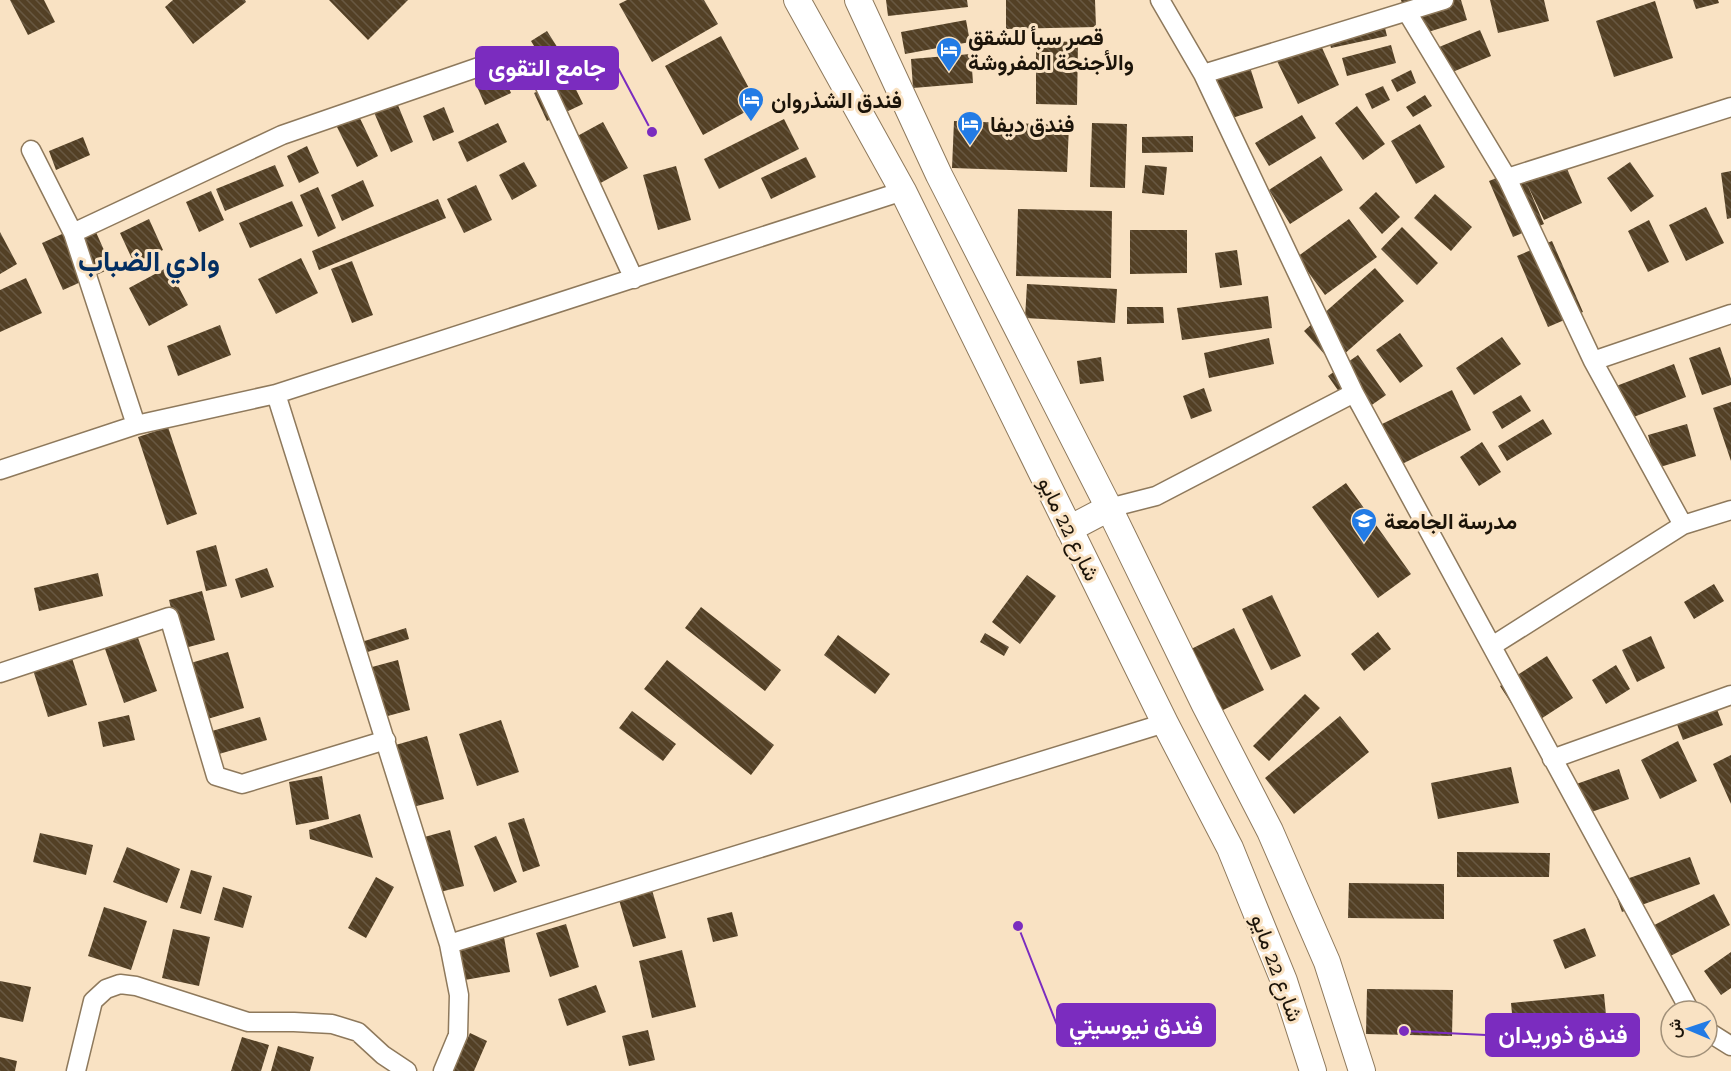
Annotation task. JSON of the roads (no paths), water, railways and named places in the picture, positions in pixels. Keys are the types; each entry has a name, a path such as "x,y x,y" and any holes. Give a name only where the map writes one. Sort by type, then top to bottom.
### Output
{"main road":[{"name":"شارع 22 مايو","path":"797,0 903,191 1165,723 1230,848 1284,981 1313,1071"},
{"name":"شارع 22 مايو","path":"858,0 939,175 1109,508 1204,705 1270,831 1327,962 1362,1071"},
{"path":"903,191 939,175"},
{"path":"1069,529 1109,508"}],"street":[{"path":"1160,0 1203,74 1354,393 1683,999"},
{"path":"1203,74 1444,0"},
{"path":"1407,12 1507,178 1593,361 1683,525"},
{"path":"73,233 282,135 502,59 522,58 537,69 634,279"},
{"path":"1507,178 1731,107"},
{"path":"31,150 73,233 136,425"},
{"path":"0,470 136,425 276,394 903,191"},
{"path":"1593,361 1731,314"},
{"path":"1109,508 1156,496 1354,393"},
{"path":"276,394 449,944 459,995 458,1035 444,1071"},
{"path":"1492,646 1683,525 1731,510"},
{"path":"0,673 169,617 216,776 242,784 386,740"},
{"path":"1552,759 1731,694"},
{"path":"449,944 1165,723"},
{"path":"76,1071 93,1001 106,989 120,984 136,986 248,1022 332,1024 358,1032 382,1055 407,1071"}],"place":[{"name":"قصر سبأ للشقق والأجنحة المفروشة","path":"949,73"},
{"name":"فندق الشذروان","path":"751,123"},
{"name":"جامع التقوى","path":"652,132"},
{"name":"فندق ديفا","path":"970,147"},
{"name":"مدرسة الجامعة","path":"1364,544"},
{"name":"فندق نيوسيتي","path":"1018,926"},
{"name":"فندق ذوريدان","path":"1404,1031"}],"district":[{"name":"وادي الضباب","path":"149,261"}]}
